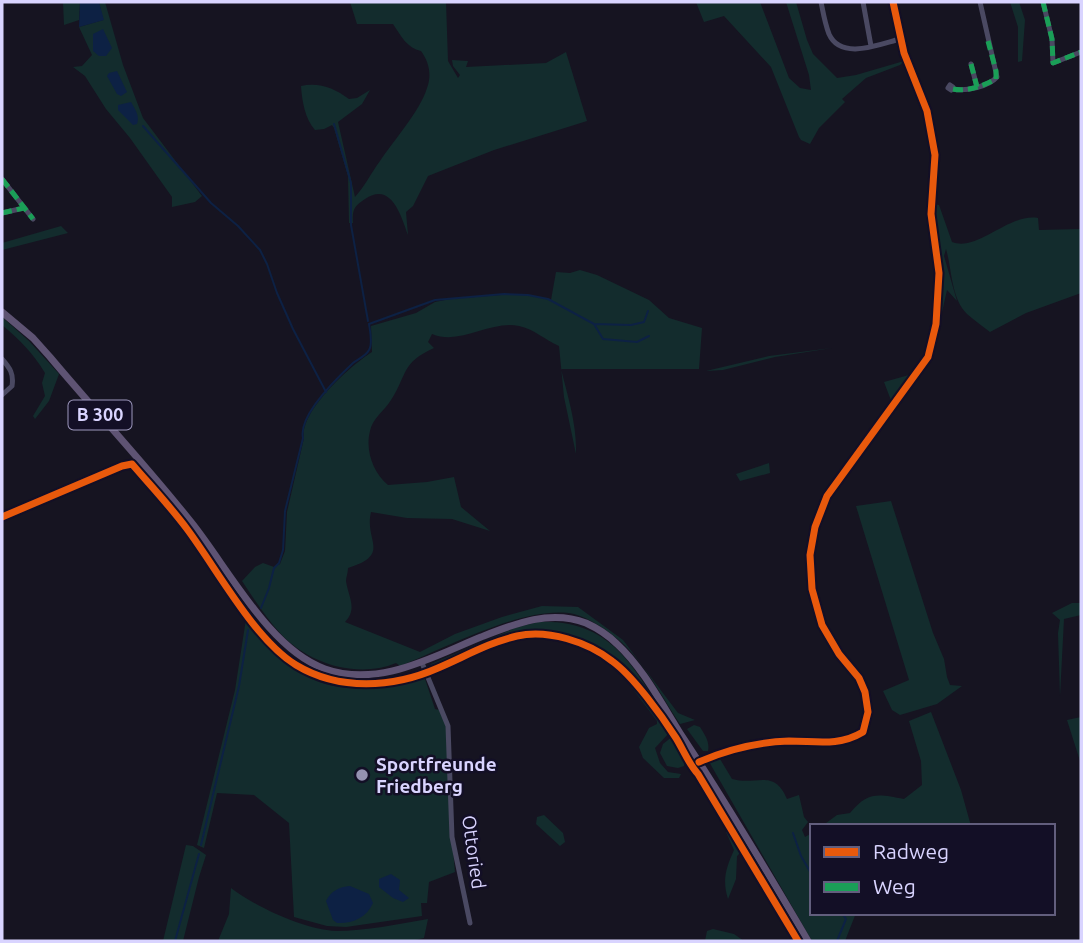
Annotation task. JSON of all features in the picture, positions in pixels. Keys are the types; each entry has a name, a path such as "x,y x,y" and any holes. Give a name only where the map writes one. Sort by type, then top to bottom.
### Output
{"main road":[{"name":"B 300","path":"2,312 33,338 138,459 192,523 262,619 303,659 325,669 360,675 386,673 422,663 482,636 534,619 553,617 585,623 603,632 618,644 633,662 761,860 808,941"}],"street":[{"path":"821,2 832,40 846,48 871,46 900,39"},
{"path":"863,2 871,46"},
{"path":"699,762 758,745 789,741 835,743 863,732 868,712 865,692 859,678 839,654 822,625 812,589 810,555 819,512 834,482 928,357 933,342 939,292 931,214 935,155 927,111 900,39 893,2"},
{"path":"953,89 977,87 997,77 982,22 980,2"},
{"path":"1043,2 1052,39 1053,63 1081,52"},
{"path":"971,64 977,87"},
{"path":"2,179 33,219"},
{"path":"2,213 24,208"},
{"path":"2,359 13,379 12,386 2,395"},
{"name":"Ottoried","path":"422,663 440,704 450,737 452,837 470,923"}],"green space":[{"path":"63,2 80,2 79,20 64,25"},
{"path":"99,2 105,2 123,65 143,118 202,196 195,202 172,207 172,197 106,109 85,76 73,67 82,66 92,55 79,27 103,20"},
{"path":"350,2 446,2 448,61 458,78 460,75 452,60 468,61 466,67 546,63 566,52 587,121 494,150 428,176 413,206 406,212 408,235 394,203 382,194 374,195 358,204 353,212 353,223 349,223 348,176 334,128 332,125 315,130 305,110 301,86 326,87 349,99 357,98 370,90 362,104 338,122 355,197 419,106 429,83 428,64 421,51 408,44 393,24 357,24"},
{"path":"696,2 760,2 789,78 800,88 811,90 809,75 786,2 796,2 813,54 837,78 904,61 866,78 842,99 845,102 819,128 810,144 799,137 771,67 724,16 704,22"},
{"path":"1010,2 1019,2 1025,20 1022,61 1018,62 1018,27"},
{"path":"935,204 939,205 952,242 962,244 1027,218 1038,218 1039,230 1081,229 1081,293 1026,313 990,332 967,314 958,300 946,249 944,256 957,301 947,290 936,339 942,299"},
{"path":"61,226 68,233 2,250 2,243"},
{"path":"580,270 597,275 649,300 669,318 702,328 699,369 561,369 559,346 524,327 497,326 453,337 432,334 428,342 434,348 410,364 391,400 371,427 369,446 372,461 378,474 388,485 454,477 461,507 490,531 452,519 407,518 371,512 373,552 361,563 348,568 346,581 352,607 345,622 420,652 455,634 502,617 542,606 578,607 623,640 678,713 695,720 680,724 629,650 598,625 574,614 533,615 510,621 400,666 396,663 381,668 350,669 320,661 292,645 281,634 242,581 255,567 263,563 274,567 280,564 285,551 287,512 305,427 328,390 372,352 371,326 416,313 435,302 450,299 514,294 551,300 556,272 570,273"},
{"path":"2,317 29,341 59,374 49,401 35,419 33,416 45,396 42,383 45,373 26,347 2,325"},
{"path":"832,348 775,357 723,370 706,371 769,356"},
{"path":"920,365 892,403 884,382 909,375"},
{"path":"561,371 574,422 576,454 564,397"},
{"path":"769,463 770,473 740,481 736,474"},
{"path":"891,501 933,633 944,659 950,685 962,686 937,704 900,715 892,710 883,691 909,680 856,506"},
{"path":"1072,603 1081,603 1081,615 1064,619 1060,696 1060,620 1052,613"},
{"path":"246,619 268,646 293,669 323,683 358,688 423,677 425,679 435,709 439,710 446,725 455,872 429,882 427,903 421,903 422,916 346,927 327,926 294,917 289,823 254,795 217,793 204,848 197,845 235,690"},
{"path":"538,622 564,623 586,629 604,639 620,652 633,668 671,727 620,664 586,643 584,639 561,633 518,634 472,650 439,667 428,669 431,664 515,628"},
{"path":"621,670 670,732 655,748 660,763 668,772 681,774 679,778 664,778 643,758 639,747 649,728 657,724 657,721"},
{"path":"931,712 961,790 970,824 825,824 837,815 850,813 868,798 880,795 904,799 922,785 921,761 909,721"},
{"path":"1081,717 1081,764 1067,720"},
{"path":"694,725 700,727 705,736 708,751 703,751 687,729"},
{"path":"673,736 685,761 684,766 678,768 667,766 660,753 663,744"},
{"path":"720,759 732,779 770,781 782,790 787,799 799,795 804,817 808,822 802,830 805,837 810,834 810,915 855,915 845,941 812,941 710,763"},
{"path":"691,763 706,780 735,825 803,941 800,941 705,781"},
{"path":"544,815 563,833 565,842 560,846 536,824 537,817"},
{"path":"729,829 742,851 737,856 736,879 728,899 726,874 734,850 726,832"},
{"path":"186,845 193,846 206,855 183,941 163,941"},
{"path":"231,888 281,916 324,930 359,930 428,919 424,938 411,941 218,941 229,914"},
{"path":"713,929 734,934 744,941 705,941 707,931"}],"water":[{"path":"80,2 99,2 104,20 79,27"},
{"path":"103,29 112,48 106,56 99,56 93,51 93,34"},
{"path":"117,71 127,92 121,96 117,94 107,76"},
{"path":"131,102 138,118 137,124 133,125 118,110 118,105"},
{"path":"391,874 400,880 399,890 409,898 403,902 379,887 379,879"},
{"path":"350,886 369,894 373,903 367,913 358,919 337,923 333,920 326,901 336,890"}],"waterway":[{"path":"334,124 351,183 351,225 368,321"},
{"path":"143,126 211,203 260,250 293,329 326,392"},
{"path":"261,608 283,550 285,511 306,419 329,388 368,352 371,341 369,324 435,300 504,294 548,299 594,324 631,325 644,322 648,311"},
{"path":"594,324 603,339 637,342 649,336"},
{"path":"201,845 239,686 248,630"},
{"path":"793,833 810,872"},
{"path":"175,941 199,854"},
{"path":"837,941 846,919 843,915"}],"marked path":[{"path":"1043,2 1052,39 1053,63 1081,52"},
{"path":"953,89 975,88 996,79 988,41"},
{"path":"971,64 977,87"},
{"path":"2,179 33,219"},
{"path":"2,213 24,208"}],"cycle path":[{"path":"699,762 754,745 845,740 863,732 868,712 865,692 859,678 839,654 822,625 812,589 810,555 815,527 827,496 928,357 936,324 939,273 931,214 935,155 927,111 904,53 893,2"},
{"path":"2,517 132,464 180,520 265,638 296,665 330,679 366,684 403,680 421,675 497,642 529,634 554,636 591,648 629,676 663,719 798,941"}],"place":[{"name":"Sportfreunde Friedberg","path":"362,775"}]}
